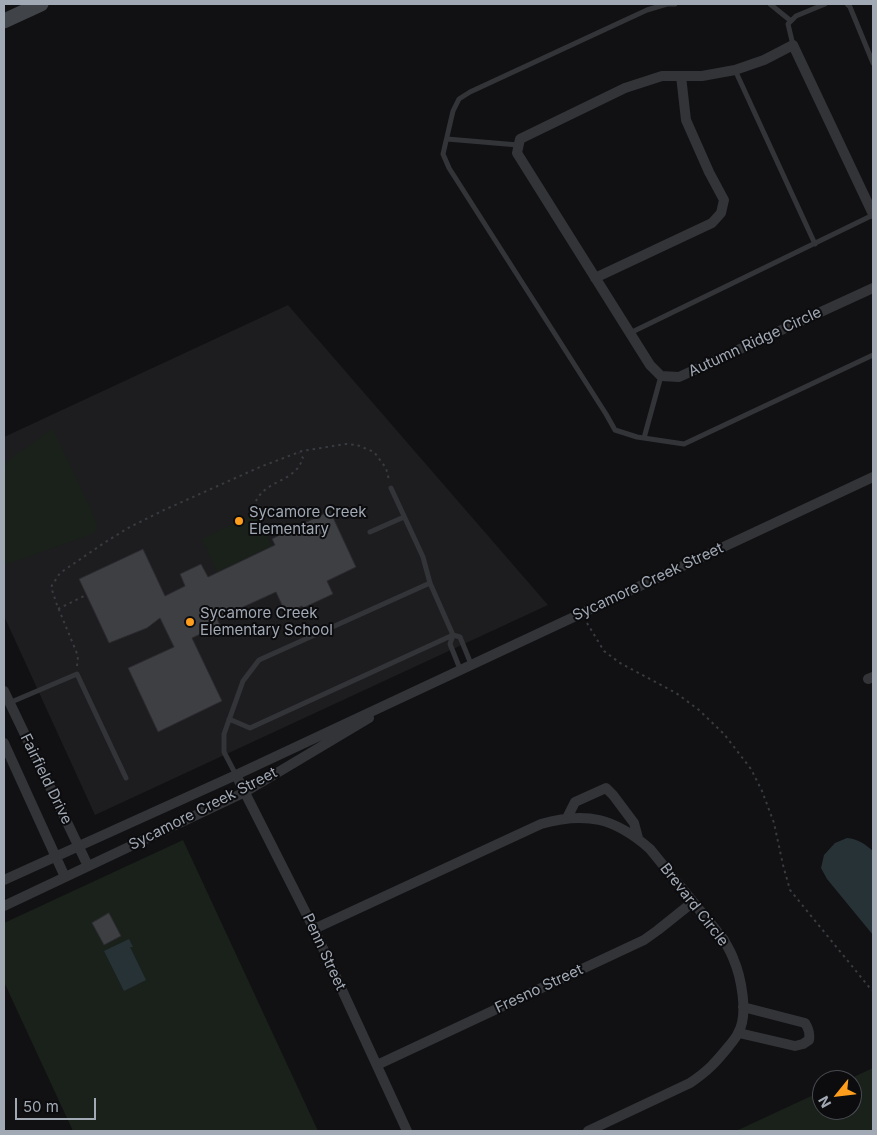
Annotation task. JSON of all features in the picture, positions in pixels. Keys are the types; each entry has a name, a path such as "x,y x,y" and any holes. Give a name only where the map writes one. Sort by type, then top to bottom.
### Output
{"main road":[{"path":"4,21 41,4"}],"street":[{"path":"662,376 650,365 517,153 520,139 625,88 662,76 702,76 735,70 764,60 793,45 873,215"},
{"path":"595,278 712,223 721,212 724,200 709,172 686,120 681,76"},
{"name":"Autumn Ridge Circle","path":"662,376 679,377 873,288"},
{"name":"Sycamore Creek Street","path":"4,880 236,775 873,477"},
{"name":"Sycamore Creek Street","path":"4,906 245,792 423,686"},
{"name":"Fairfield Drive","path":"4,691 7,704 88,866"},
{"name":"Fairfield Drive","path":"4,743 65,877"},
{"name":"Penn Street","path":"236,775 314,930 408,1131"},
{"name":"Brevard Circle","path":"567,818 575,802 606,788 634,823 638,838"},
{"name":"Brevard Circle","path":"314,930 542,824 559,819 593,819 624,829 638,838 650,849 724,940 738,970 743,1018 739,1033 716,1063 704,1074 690,1083 588,1131"},
{"name":"Fresno Street","path":"377,1065 644,940 693,902"},
{"path":"739,1033 795,1046 809,1040 810,1035 809,1029 805,1024 743,1007"}],"lane":[{"path":"675,4 667,4 647,10 458,98 443,154 449,168 615,430 644,438 684,444 873,355"},
{"path":"770,4 791,21"},
{"path":"793,45 788,24 796,16 825,4"},
{"path":"847,4 850,7 873,63"},
{"path":"735,70 815,244"},
{"path":"447,139 518,146"},
{"path":"630,333 873,215"},
{"path":"644,438 662,376"},
{"path":"391,488 423,557 430,583 453,635 450,644 460,669"},
{"path":"370,532 404,517"},
{"path":"236,775 224,752 224,734 243,681 259,660 430,583"},
{"path":"229,719 250,728 453,635 460,637 472,664"},
{"path":"7,704 77,674 126,778"}],"path":[{"path":"77,674 78,656 51,587 60,574 128,528 260,467 299,452 346,444 374,452 386,468 391,488"},
{"path":"253,514 257,499 262,493 296,471 303,458 299,452"},
{"path":"58,608 86,595"},
{"path":"582,612 591,632 604,651 620,663 676,693 699,710 724,734 751,769 774,823 790,890 873,991"}],"shaded area":[{"name":"Sycamore Creek Elementary","path":"288,305 548,605 95,815 4,616 4,437"},
{"path":"53,429 93,514 97,526 95,532 4,565 4,469 13,457"},
{"path":"255,513 272,546 217,572 202,539"},
{"path":"847,838 861,842 873,851 873,935 827,879 821,868 824,855 835,843"},
{"path":"183,840 318,1131 73,1131 4,982 4,923"},
{"path":"129,939 133,947 130,947 146,980 124,991 104,951"},
{"path":"873,1068 873,1131 736,1131 812,1096 812,1120 862,1120 862,1073"}],"building":[{"name":"Sycamore Creek Elementary School","path":"330,511 356,567 327,581 333,594 303,608 302,606 286,614 276,592 217,619 220,625 192,638 222,701 158,732 128,668 174,647 160,618 147,628 109,643 79,579 143,549 165,596 185,586 180,574 201,564 208,577 275,545 272,539"},
{"path":"109,913 121,936 104,945 92,923"}],"place":[{"name":"Sycamore Creek Elementary","path":"239,521"},
{"name":"Sycamore Creek Elementary School","path":"190,622"}]}
